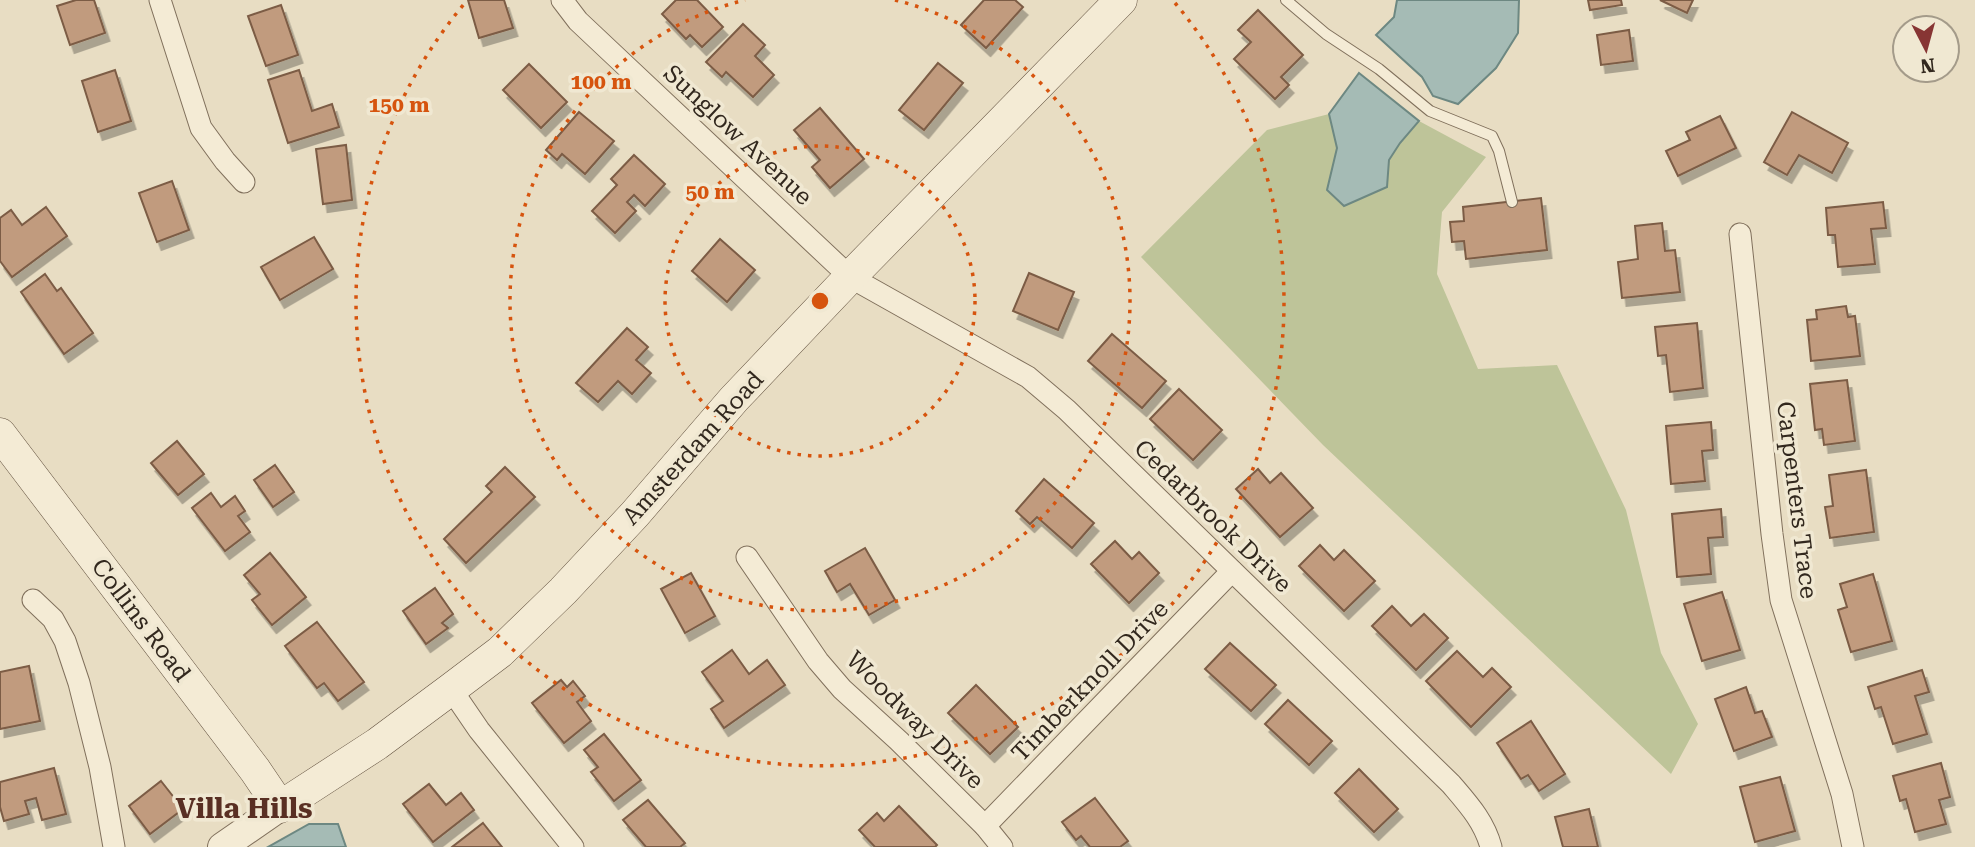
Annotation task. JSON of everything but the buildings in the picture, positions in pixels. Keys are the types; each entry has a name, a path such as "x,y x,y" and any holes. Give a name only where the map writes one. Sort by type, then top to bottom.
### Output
{"main road":[{"name":"Amsterdam Road","path":"280,807 377,744 500,652 563,591 635,514 734,399 1113,3"},
{"name":"Collins Road","path":"0,434 255,770 280,807"}],"street":[{"path":"160,0 201,128 244,182"},
{"name":"Sunglow Avenue","path":"562,0 578,21 850,277"},
{"name":"Carpenters Trace","path":"1741,234 1781,600 1842,794 1853,847"},
{"name":"Cedarbrook Drive","path":"850,277 1028,377 1067,410 1451,784 1479,817 1491,847"},
{"name":"Woodway Drive","path":"747,557 818,661 842,689 899,741 985,826 1002,847"},
{"name":"Timberknoll Drive","path":"985,826 1232,571"},
{"path":"33,600 54,619 65,641 79,683 100,767 114,847"},
{"path":"451,689 479,730 573,847"},
{"name":"Amsterdam Road","path":"222,847 280,807"}],"lane":[{"path":"1286,0 1326,34 1379,69 1430,111 1492,136 1499,151 1512,202"}],"green space":[{"path":"1329,114 1337,148 1327,190 1387,187 1389,160 1419,121 1486,157 1442,212 1437,274 1478,369 1557,365 1626,510 1661,653 1698,724 1671,774 1323,445 1141,257 1267,130"}],"water":[{"path":"1397,0 1519,0 1518,33 1496,68 1458,104 1433,96 1422,77 1376,35 1394,17"},
{"path":"1359,73 1419,121 1389,160 1387,187 1344,206 1327,190 1337,148 1329,114"},
{"path":"309,824 338,824 346,847 268,847"}],"district":[{"name":"Villa Hills","path":"244,808"}]}
